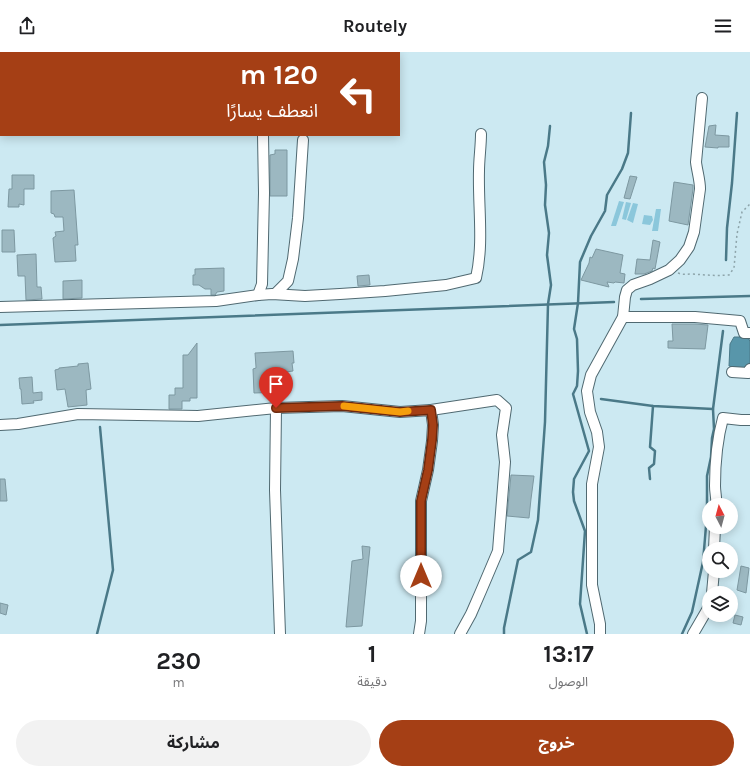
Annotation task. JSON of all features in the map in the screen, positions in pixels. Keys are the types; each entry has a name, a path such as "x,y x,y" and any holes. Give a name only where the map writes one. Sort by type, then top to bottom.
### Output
{"street":[{"path":"600,634 600,624 592,585 592,484 599,448 597,432 590,412 587,391 591,375 615,334 623,317 627,290 636,283 669,270 685,254 692,240 700,188 696,162 702,98"},
{"path":"0,307 216,301 258,294 305,296 385,291 446,285 476,278 480,264 479,170 482,134"},
{"path":"258,294 262,284 264,193 263,136"},
{"path":"275,294 288,281 293,260 298,218 303,140"},
{"path":"623,317 695,317 740,321 744,334 750,333"},
{"path":"732,372 748,373 750,369"},
{"path":"0,425 18,424 78,414 198,416 276,408 342,406 400,412 431,410 497,400 506,408 502,435 506,462 498,551 482,591 460,634"},
{"path":"276,408 274,490 280,634"},
{"path":"419,634 422,621 421,501 428,470 432,440 433,425 431,410"},
{"path":"716,498 716,454 723,418 750,420"},
{"path":"693,634 702,619"}],"path":[{"path":"669,270 682,274 714,276 729,274 734,268 737,234 742,212 750,204"}],"shaded area":[{"path":"619,201 624,202 616,226 611,226"},
{"path":"626,202 631,203 626,220 622,219"},
{"path":"633,203 638,204 633,223 627,220"},
{"path":"656,209 661,209 658,231 652,231"},
{"path":"644,215 652,216 653,220 650,225 642,224"},
{"path":"734,337 749,339 750,342 750,364 744,370 729,366 730,344"}],"building":[{"path":"716,125 715,135 729,136 729,147 705,147 709,126"},
{"path":"275,150 287,150 287,196 270,196 270,155 275,154"},
{"path":"12,175 34,175 34,189 24,189 24,205 19,204 19,207 8,207 9,189 12,189"},
{"path":"630,176 637,177 630,199 624,198"},
{"path":"674,182 693,185 688,225 669,221"},
{"path":"74,190 78,245 75,245 76,261 55,262 53,238 56,236 55,232 64,231 63,217 55,217 54,214 51,213 51,191"},
{"path":"2,230 14,230 15,252 2,252"},
{"path":"653,240 660,242 655,269 653,268 652,271 644,274 635,274 637,259 650,260"},
{"path":"596,249 623,255 620,273 625,274 624,283 607,282 609,287 581,280 589,263 590,257 592,258"},
{"path":"36,254 37,287 41,287 42,299 26,300 25,276 18,276 17,255"},
{"path":"224,268 224,291 211,295 211,289 205,289 199,285 193,285 193,275 195,275 195,269"},
{"path":"369,275 370,285 358,286 357,276"},
{"path":"82,280 82,298 63,299 63,281"},
{"path":"672,324 708,325 705,349 668,348 668,341 673,341"},
{"path":"197,343 197,398 190,398 190,401 182,401 182,409 169,409 169,395 175,395 175,388 183,388 183,355 188,355"},
{"path":"293,351 293,371 286,372 287,377 284,377 285,392 254,393 253,369 256,368 255,353"},
{"path":"88,363 91,389 86,390 87,405 68,407 65,389 57,390 55,370"},
{"path":"32,377 33,393 42,392 42,400 33,401 34,403 22,404 19,378"},
{"path":"511,475 534,476 529,518 507,516"},
{"path":"0,479 5,479 7,501 0,501"},
{"path":"362,546 370,547 362,626 346,627 352,561 363,559"},
{"path":"741,566 749,568 746,593 738,590"},
{"path":"0,603 8,605 6,615 0,613"},
{"path":"738,616 743,617 741,625 733,623 738,622"}],"waterway":[{"path":"587,634 580,604 585,531 574,501 573,492 574,479 589,451 573,394 577,386 578,371 577,339 574,329 578,303 580,262 591,236 605,211 607,195 622,169 628,153 631,113"},
{"path":"726,260 727,228 737,113"},
{"path":"504,634 518,560 531,552 538,520 545,422 548,304 551,285 547,255 549,233 545,205 546,185 544,162 548,146 550,126"},
{"path":"641,299 750,296"},
{"path":"0,325 614,302"},
{"path":"601,399 653,406 713,409 723,331"},
{"path":"650,479 649,468 654,464 655,451 650,447 653,406"},
{"path":"682,634 692,612 703,562 707,514 707,476 714,429 713,409"},
{"path":"97,634 113,570 100,427"}],"slow traffic":[{"path":"344,406 400,412 408,411"}],"route":[{"path":"276,408 342,406 400,412 431,410 433,425 432,440 428,470 421,501 421,576"}]}
